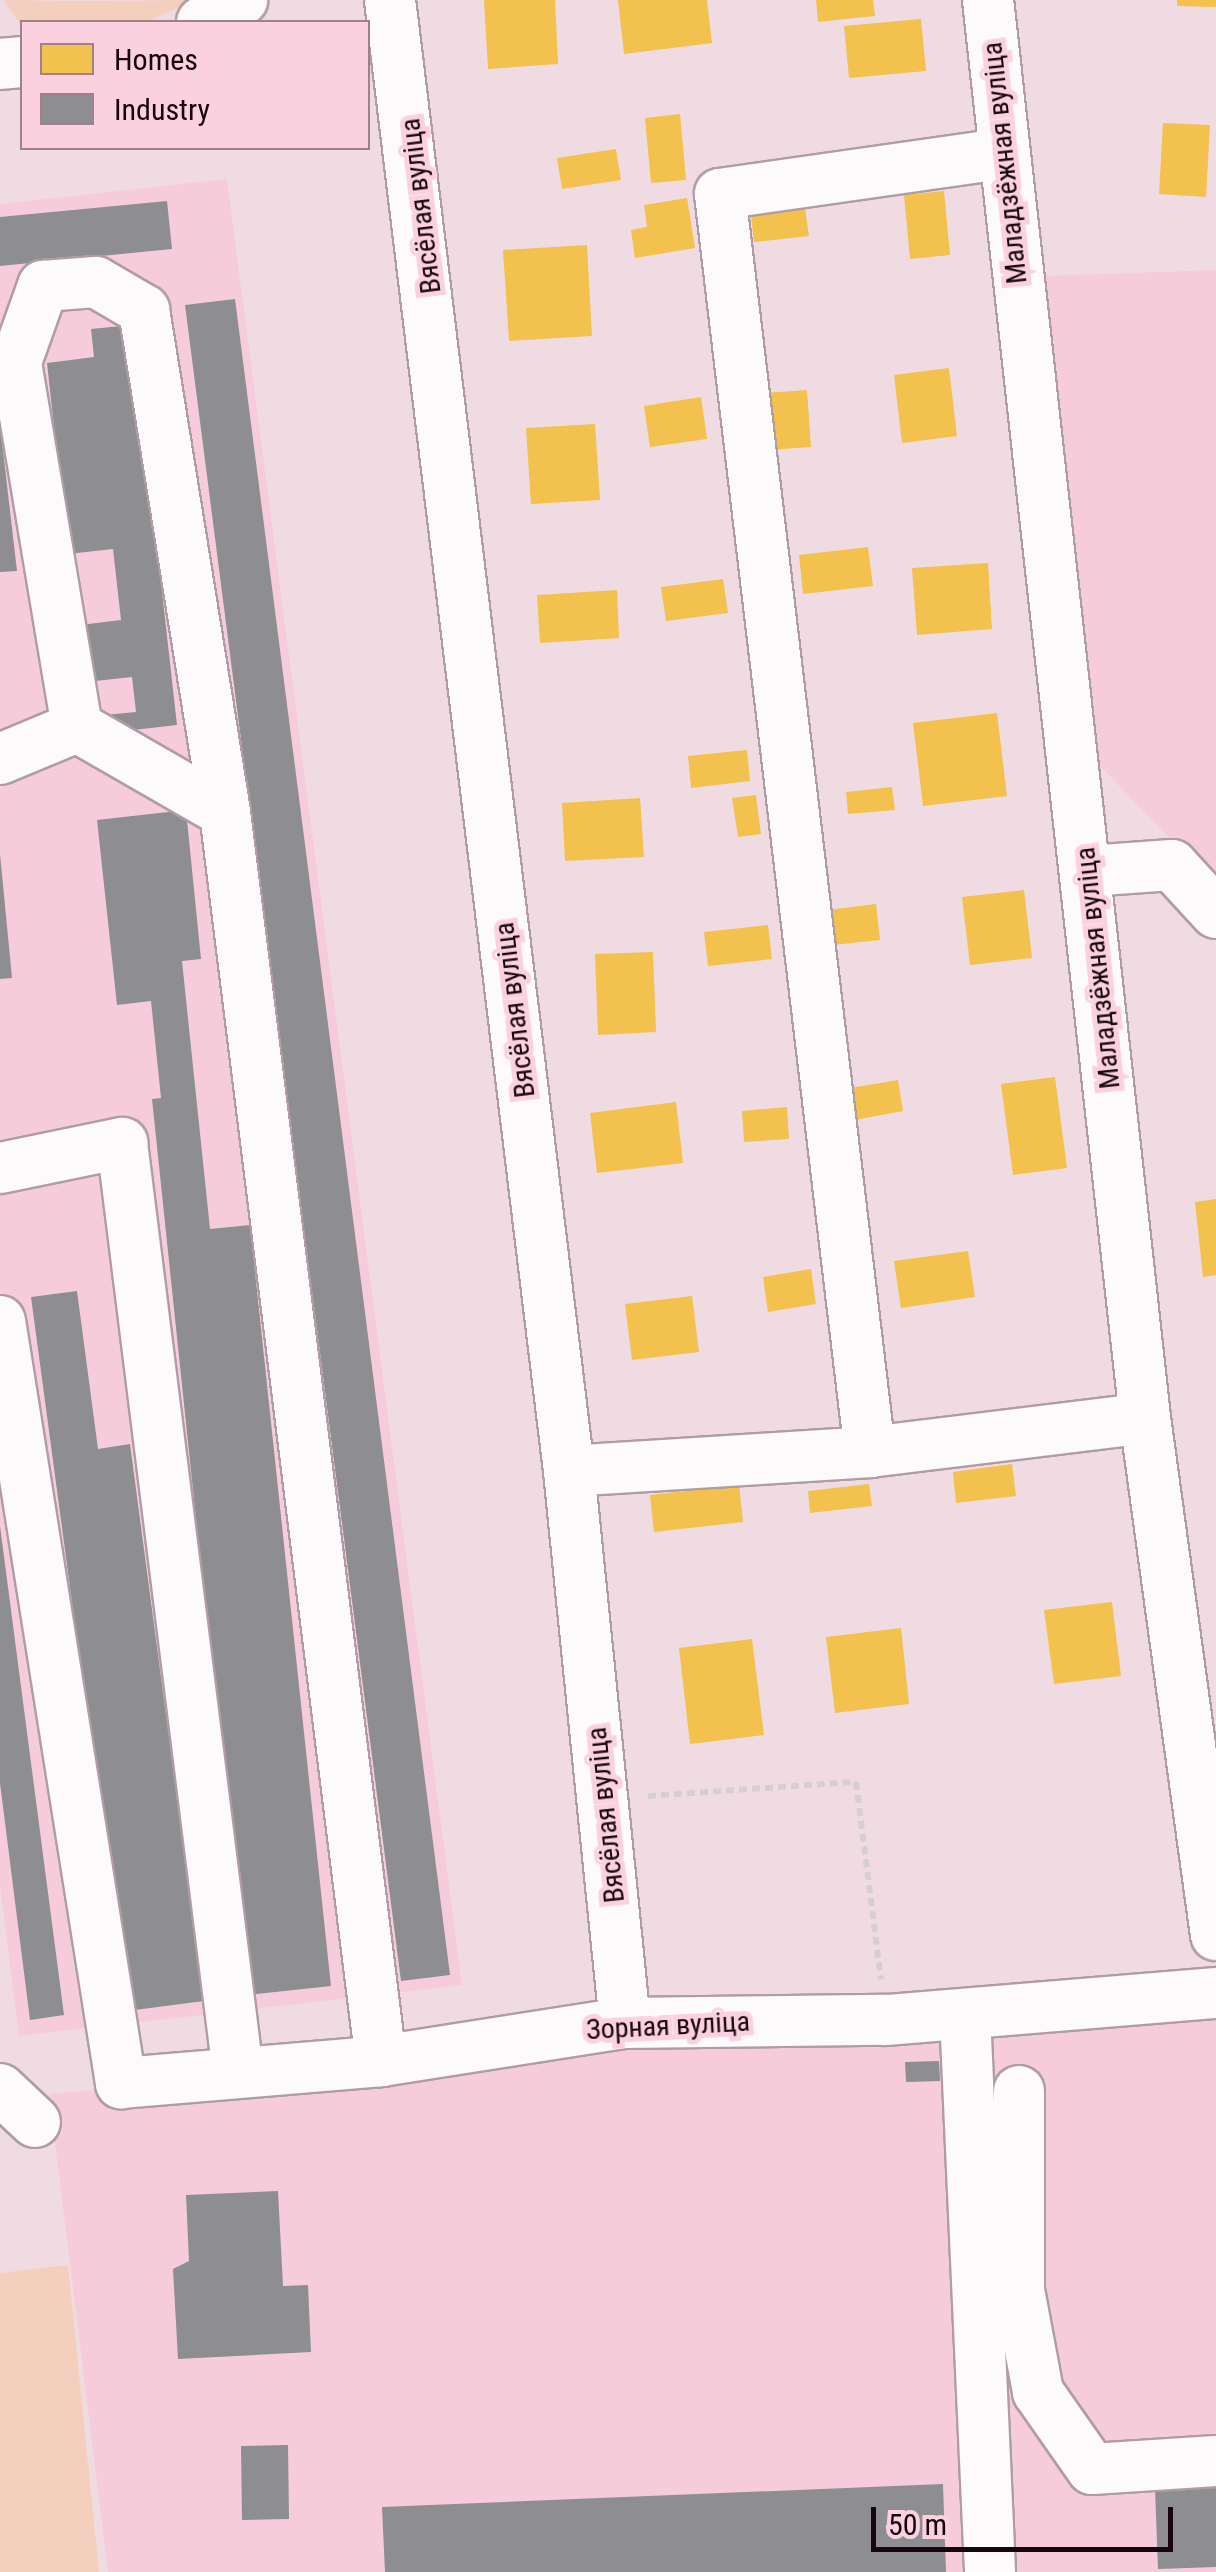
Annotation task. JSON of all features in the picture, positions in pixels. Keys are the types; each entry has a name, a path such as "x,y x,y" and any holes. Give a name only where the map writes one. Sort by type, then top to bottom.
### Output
{"street":[{"path":"206,20 242,0"},
{"name":"Вясёлая вуліца","path":"390,0 569,1471 606,1799 625,2023"},
{"name":"Маладзёжная вуліца","path":"988,0 1002,154 1088,871 1144,1418 1216,1935"},
{"path":"870,1452 720,194 1002,154"},
{"path":"77,727 16,362 43,286 96,282 144,310 225,812 381,2061"},
{"path":"0,759 77,727"},
{"path":"77,727 225,812"},
{"path":"1088,871 1172,865 1216,913"},
{"path":"0,1168 122,1143 238,2072"},
{"name":"Зорная вуліца","path":"0,1321 122,2083 381,2061 625,2023 886,2020 1216,1993"},
{"path":"569,1471 870,1452 1144,1418"},
{"path":"965,2014 990,2572"},
{"path":"1019,2091 1020,2290 1038,2392 1092,2470 1216,2461"}],"path":[{"path":"606,1799 856,1782 886,2020"}],"shaded area":[{"path":"4,0 195,0 150,20 20,20 20,24"},
{"path":"227,179 462,1985 19,2036 0,1886 0,204"},
{"path":"1216,270 1216,886 1100,766 1041,276"},
{"path":"1216,2000 1216,2572 108,2572 49,2094"},
{"path":"68,2265 99,2572 0,2572 0,2273"}],"building: Homes":[{"path":"484,0 555,0 558,64 488,69"},
{"path":"618,0 707,0 712,43 624,54"},
{"path":"816,0 873,0 875,16 818,22"},
{"path":"1177,0 1216,0 1216,7 1177,6"},
{"path":"921,19 926,71 849,78 844,26"},
{"path":"680,114 686,180 651,183 645,118"},
{"path":"1163,123 1210,125 1206,197 1159,194"},
{"path":"616,149 621,180 562,189 557,158"},
{"path":"944,191 950,255 910,259 904,195"},
{"path":"687,198 695,248 635,258 631,230 647,227 644,205"},
{"path":"804,201 809,236 754,242 750,207"},
{"path":"587,245 592,336 509,341 503,250"},
{"path":"949,368 957,436 902,443 894,375"},
{"path":"807,390 811,447 769,450 764,393"},
{"path":"701,397 707,439 650,447 644,406"},
{"path":"595,424 600,500 531,504 526,428"},
{"path":"868,547 873,586 803,594 799,555"},
{"path":"988,563 992,629 917,635 912,568"},
{"path":"723,579 728,613 666,621 661,587"},
{"path":"617,590 619,638 540,643 537,595"},
{"path":"997,713 1007,796 923,806 913,723"},
{"path":"747,750 750,781 691,788 688,756"},
{"path":"892,787 895,810 848,814 846,792"},
{"path":"756,795 761,834 738,837 732,798"},
{"path":"640,798 644,857 565,861 562,803"},
{"path":"1024,890 1032,958 970,965 962,897"},
{"path":"876,904 880,940 823,946 820,911"},
{"path":"768,925 772,959 708,966 704,932"},
{"path":"653,952 656,1032 598,1035 595,954"},
{"path":"1055,1077 1067,1168 1013,1175 1001,1084"},
{"path":"898,1080 903,1111 855,1120 850,1088"},
{"path":"676,1102 683,1163 597,1173 590,1113"},
{"path":"787,1107 789,1139 744,1142 742,1111"},
{"path":"1216,1199 1216,1275 1203,1277 1195,1202"},
{"path":"968,1251 975,1297 901,1308 894,1261"},
{"path":"811,1269 816,1304 768,1312 763,1277"},
{"path":"692,1296 699,1352 632,1360 625,1304"},
{"path":"1012,1464 1016,1496 956,1503 953,1472"},
{"path":"869,1484 872,1506 810,1513 808,1491"},
{"path":"739,1485 743,1522 654,1532 650,1495"},
{"path":"1112,1602 1121,1676 1054,1684 1044,1610"},
{"path":"901,1628 909,1704 835,1713 826,1637"},
{"path":"752,1639 764,1735 690,1744 679,1648"}],"building: Industry":[{"path":"167,201 172,249 0,266 0,217"},
{"path":"235,299 450,1975 401,1981 185,305"},
{"path":"132,325 177,725 107,733 105,715 136,712 132,677 86,682 80,625 121,620 113,549 68,554 47,363 94,357 91,329"},
{"path":"0,425 17,571 0,572"},
{"path":"186,810 201,959 182,961 210,1229 250,1225 331,1986 246,1995 152,1099 161,1098 151,1001 117,1005 97,820"},
{"path":"0,854 12,978 0,979"},
{"path":"77,1291 98,1449 130,1444 204,2001 127,2011 31,1297"},
{"path":"0,1526 64,2015 30,2020 0,1783"},
{"path":"939,2061 940,2081 906,2082 905,2062"},
{"path":"278,2191 283,2286 308,2285 311,2352 178,2359 173,2269 189,2261 186,2195"},
{"path":"288,2445 289,2519 242,2520 241,2446"},
{"path":"943,2484 946,2572 385,2572 382,2507"},
{"path":"1216,2486 1216,2567 1158,2569 1155,2488"}]}
